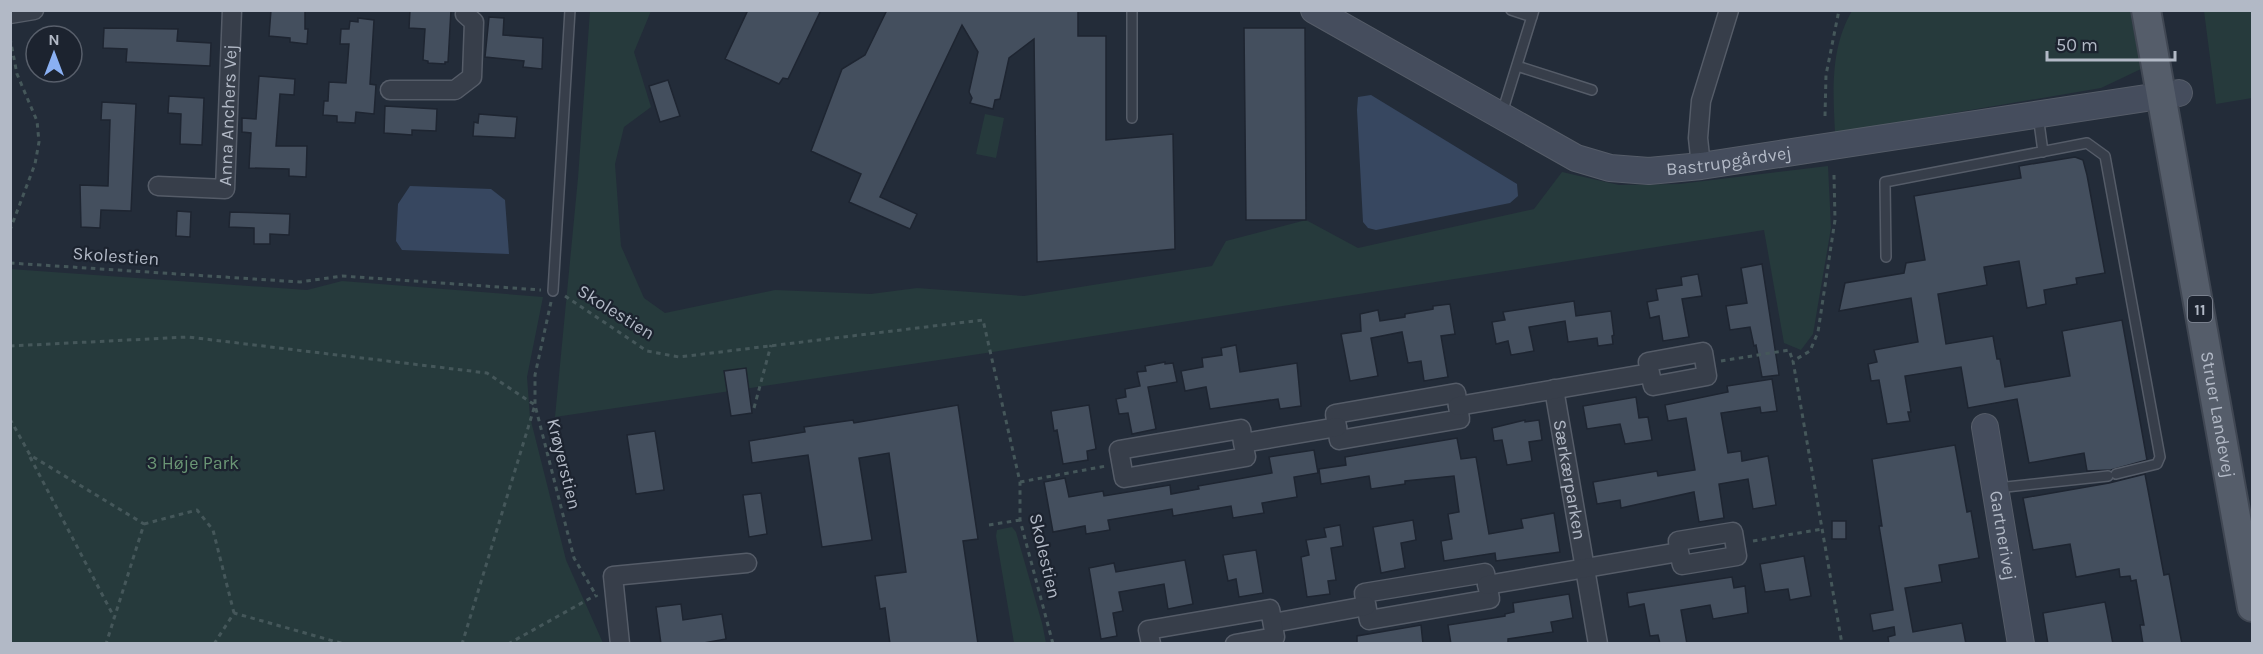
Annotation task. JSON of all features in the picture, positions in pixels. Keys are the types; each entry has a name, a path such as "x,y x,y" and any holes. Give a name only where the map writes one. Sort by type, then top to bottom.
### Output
{"main road":[{"name":"Struer Landevej","path":"2146,10 2170,94 2228,380 2253,528"},
{"name":"Struer Landevej","path":"2164,10 2170,94 2253,607"}],"street":[{"path":"10,14 34,10"},
{"name":"Anna Anchers Vej","path":"158,186 225,189 232,10"},
{"path":"390,90 455,90 472,77 474,22 465,14 465,10"},
{"name":"Bastrupgårdvej","path":"1314,10 1576,158 1610,168 1649,171 1701,166 2170,94"},
{"path":"1701,166 1698,138 1701,101 1729,10"},
{"path":"1458,406 1650,373 1648,362 1703,352 1705,364"},
{"name":"Særkærparken","path":"1554,390 1598,644"},
{"path":"1456,393 1458,406 1460,419 1339,440 1335,414 1456,393"},
{"path":"1243,443 1337,427"},
{"name":"Gartnerivej","path":"1985,427 2021,644"},
{"path":"1241,429 1243,443 1246,457 1124,478 1119,450 1241,429"},
{"path":"1487,585 1679,552 1678,541 1732,532 1735,544"},
{"path":"619,638 613,576 747,563"},
{"path":"1485,573 1487,585 1490,599 1369,620 1364,593 1485,573"},
{"path":"1273,622 1366,606"},
{"path":"1151,644 1148,630 1270,609 1275,636 1235,644"}],"lane":[{"path":"553,291 570,10"},
{"path":"1132,10 1132,118"},
{"path":"1501,116 1533,14 1510,10"},
{"path":"1516,66 1592,90"},
{"path":"2037,114 2043,152"},
{"path":"1886,257 1885,182 2087,143 2105,156 2160,458 2157,464 2112,475 1995,488"}],"path":[{"path":"1825,116 1826,75 1839,10"},
{"path":"10,38 17,74 37,121 39,142 35,164 10,230"},
{"path":"1793,362 1810,351 1818,332 1835,220 1834,175"},
{"name":"Skolestien","path":"10,263 300,282 342,276 553,291 563,295 647,351 679,357 983,320 1020,482 1020,520 1053,644"},
{"name":"Krøyerstien","path":"553,291 535,375 535,405 574,558 619,638"},
{"path":"10,346 188,338 487,374 535,405 462,644"},
{"path":"754,408 771,345"},
{"path":"1705,364 1789,350 1793,362 1842,644"},
{"path":"10,419 30,455 144,524 197,510 213,530 234,613 214,644"},
{"path":"10,419 114,617"},
{"path":"1020,482 1121,464"},
{"path":"989,525 1020,520"},
{"path":"106,644 144,524"},
{"path":"1735,544 1822,529"},
{"path":"508,644 596,595"},
{"path":"234,613 344,644"}],"green space":[{"path":"590,11 651,11 634,52 651,107 624,127 615,164 621,246 644,298 665,313 775,290 871,294 917,288 1024,296 1212,266 1226,241 1306,220 1358,248 1534,209 1562,172 1619,185 1679,184 1828,166 1831,228 1813,334 1801,350 1784,343 1764,230 986,353 555,417 578,178"},
{"path":"1852,11 2130,11 2141,69 2101,88 1835,133 1834,70 1836,55"},
{"path":"2204,11 2252,11 2252,98 2216,104"},
{"path":"985,114 1004,118 996,158 976,154"},
{"name":"3 Høje Park","path":"10,269 307,290 342,281 543,297 527,377 530,417 566,560 603,643 11,643"},
{"path":"1012,527 1016,532 1046,643 1014,643 996,536 997,530"}],"water":[{"path":"1371,95 1517,184 1518,196 1510,203 1376,230 1368,228 1363,222 1357,110 1358,97"},
{"path":"410,186 491,189 505,200 509,254 402,250 396,241 398,204"}],"building":[{"path":"271,10 305,10 305,29 308,29 307,44 290,42 290,38 269,36"},
{"path":"410,10 451,10 448,62 445,64 428,63 423,60 425,29 409,28"},
{"path":"748,10 821,10 788,79 783,78 779,84 725,59"},
{"path":"887,10 1078,10 1078,36 1106,36 1106,140 1173,134 1175,249 1037,262 1034,39 1009,58 1000,99 995,100 993,109 970,103 972,98 969,92 978,52 962,25 880,197 917,214 910,229 849,202 861,174 811,151 842,69 865,55"},
{"path":"489,17 504,18 503,35 543,38 542,69 523,67 524,61 485,57"},
{"path":"358,18 374,20 370,84 376,85 374,114 356,112 355,123 337,122 337,116 323,115 324,101 328,101 329,82 346,83 349,44 340,44 341,29 349,29 350,21 358,22"},
{"path":"104,28 178,29 177,41 211,43 210,66 126,62 127,49 103,48"},
{"path":"1244,28 1305,28 1306,220 1246,220"},
{"path":"259,76 295,79 294,95 280,94 276,146 307,146 306,177 289,176 289,169 249,168 251,133 242,132 242,118 256,119"},
{"path":"668,80 680,116 660,122 649,86"},
{"path":"169,96 204,98 202,145 180,144 181,114 168,113"},
{"path":"102,102 136,104 131,211 101,210 100,228 81,227 80,185 108,186 110,120 101,120"},
{"path":"385,106 437,109 436,131 412,130 412,135 384,133"},
{"path":"479,114 517,117 515,138 473,136 474,122 478,123"},
{"path":"2075,157 2083,160 2087,175 2105,273 2076,278 2077,284 2044,290 2046,304 2027,308 2019,261 1984,267 1987,285 1938,294 1946,344 1993,336 2005,387 2070,376 2062,331 2122,320 2147,460 2111,470 2087,471 2084,453 2029,463 2017,399 1968,408 1961,367 1905,376 1911,412 1908,412 1910,421 1887,424 1879,380 1871,381 1868,364 1877,362 1874,350 1918,342 1911,298 1839,311 1845,283 1904,273 1906,263 1925,260 1914,196 2021,178 2019,166"},
{"path":"177,211 191,212 190,237 176,236"},
{"path":"230,212 290,214 289,235 270,234 270,244 254,244 254,228 229,227"},
{"path":"1762,264 1779,375 1762,377 1750,327 1730,330 1726,306 1747,303 1741,268"},
{"path":"1698,274 1702,296 1682,299 1689,337 1663,341 1659,316 1650,318 1647,302 1658,300 1656,289 1682,285 1681,277"},
{"path":"1574,301 1576,316 1611,311 1613,344 1598,346 1597,338 1568,342 1565,321 1529,327 1534,351 1511,355 1508,341 1496,344 1492,322 1505,320 1503,312"},
{"path":"1450,304 1455,334 1441,336 1448,377 1424,381 1421,361 1408,363 1402,332 1371,338 1378,376 1350,381 1341,334 1361,331 1360,314 1378,310 1380,321 1405,317 1405,314 1433,309 1433,306"},
{"path":"1236,345 1240,372 1297,363 1301,406 1280,409 1278,399 1210,409 1206,387 1185,391 1181,371 1203,367 1202,358 1222,355 1221,348"},
{"path":"1165,362 1165,364 1173,363 1177,382 1148,387 1156,429 1132,434 1128,413 1119,414 1116,399 1126,397 1125,389 1140,386 1137,372 1146,371 1145,366"},
{"path":"746,368 752,413 731,416 724,371"},
{"path":"1772,379 1777,411 1761,413 1760,407 1721,413 1728,453 1741,451 1742,461 1768,456 1776,505 1753,509 1748,479 1719,484 1724,518 1699,522 1694,492 1621,508 1620,500 1597,504 1593,482 1657,471 1658,476 1695,470 1686,418 1668,421 1665,405 1728,392 1727,386"},
{"path":"1636,397 1639,418 1648,417 1652,440 1625,444 1620,424 1587,429 1583,406"},
{"path":"958,405 978,539 963,541 978,644 890,644 885,608 880,609 875,576 906,572 889,453 859,458 872,540 822,547 808,455 752,463 749,441 805,432 804,427 853,420 854,423"},
{"path":"1089,405 1096,449 1087,451 1088,460 1063,464 1051,411"},
{"path":"1525,420 1525,422 1539,420 1542,440 1529,442 1532,461 1507,465 1502,440 1494,441 1492,428"},
{"path":"655,431 664,490 636,494 627,435"},
{"path":"1457,438 1461,459 1476,457 1489,534 1523,528 1521,519 1554,513 1560,552 1496,561 1495,553 1444,561 1441,541 1452,539 1448,514 1459,512 1454,476 1405,481 1405,484 1371,489 1369,476 1321,484 1319,469 1346,465 1345,457"},
{"path":"1955,445 1967,512 1971,511 1979,558 1939,565 1942,582 1905,588 1913,632 1962,623 1966,644 1889,644 1888,637 1895,635 1894,627 1873,631 1870,614 1893,610 1879,526 1882,526 1872,459"},
{"path":"1314,450 1318,473 1294,477 1297,497 1262,503 1264,513 1233,518 1231,506 1173,516 1172,509 1108,520 1110,530 1086,534 1085,526 1053,532 1044,482 1065,478 1069,497 1103,491 1104,496 1170,485 1171,494 1199,489 1198,486 1272,473 1269,457"},
{"path":"2145,474 2164,575 2169,574 2182,644 2143,644 2140,625 2144,625 2136,580 2131,581 2130,576 2120,577 2119,569 2076,577 2070,544 2033,550 2023,498 2109,483"},
{"path":"761,493 767,534 749,537 743,495"},
{"path":"1413,520 1416,540 1401,543 1405,568 1381,573 1373,527"},
{"path":"1832,521 1846,521 1846,539 1832,539"},
{"path":"1340,525 1343,546 1331,548 1336,580 1328,581 1330,594 1307,597 1301,557 1309,555 1306,540 1326,537 1324,528"},
{"path":"1256,550 1263,593 1239,597 1236,579 1228,581 1223,555"},
{"path":"1804,556 1811,596 1790,600 1788,589 1765,592 1760,564"},
{"path":"1185,560 1193,604 1168,609 1164,584 1119,592 1123,611 1113,613 1117,636 1101,639 1089,568 1114,563 1116,572"},
{"path":"1732,577 1734,588 1745,586 1748,613 1713,619 1710,605 1681,610 1687,644 1660,644 1658,635 1650,636 1644,604 1629,607 1627,593"},
{"path":"1569,594 1573,618 1551,622 1553,632 1508,639 1508,644 1451,644 1448,625 1505,616 1505,614 1514,612 1513,603"},
{"path":"2105,602 2113,644 2048,644 2043,613"},
{"path":"681,604 683,620 722,614 726,639 698,644 661,644 656,607"},
{"path":"1421,625 1423,644 1357,644 1357,636"}]}
